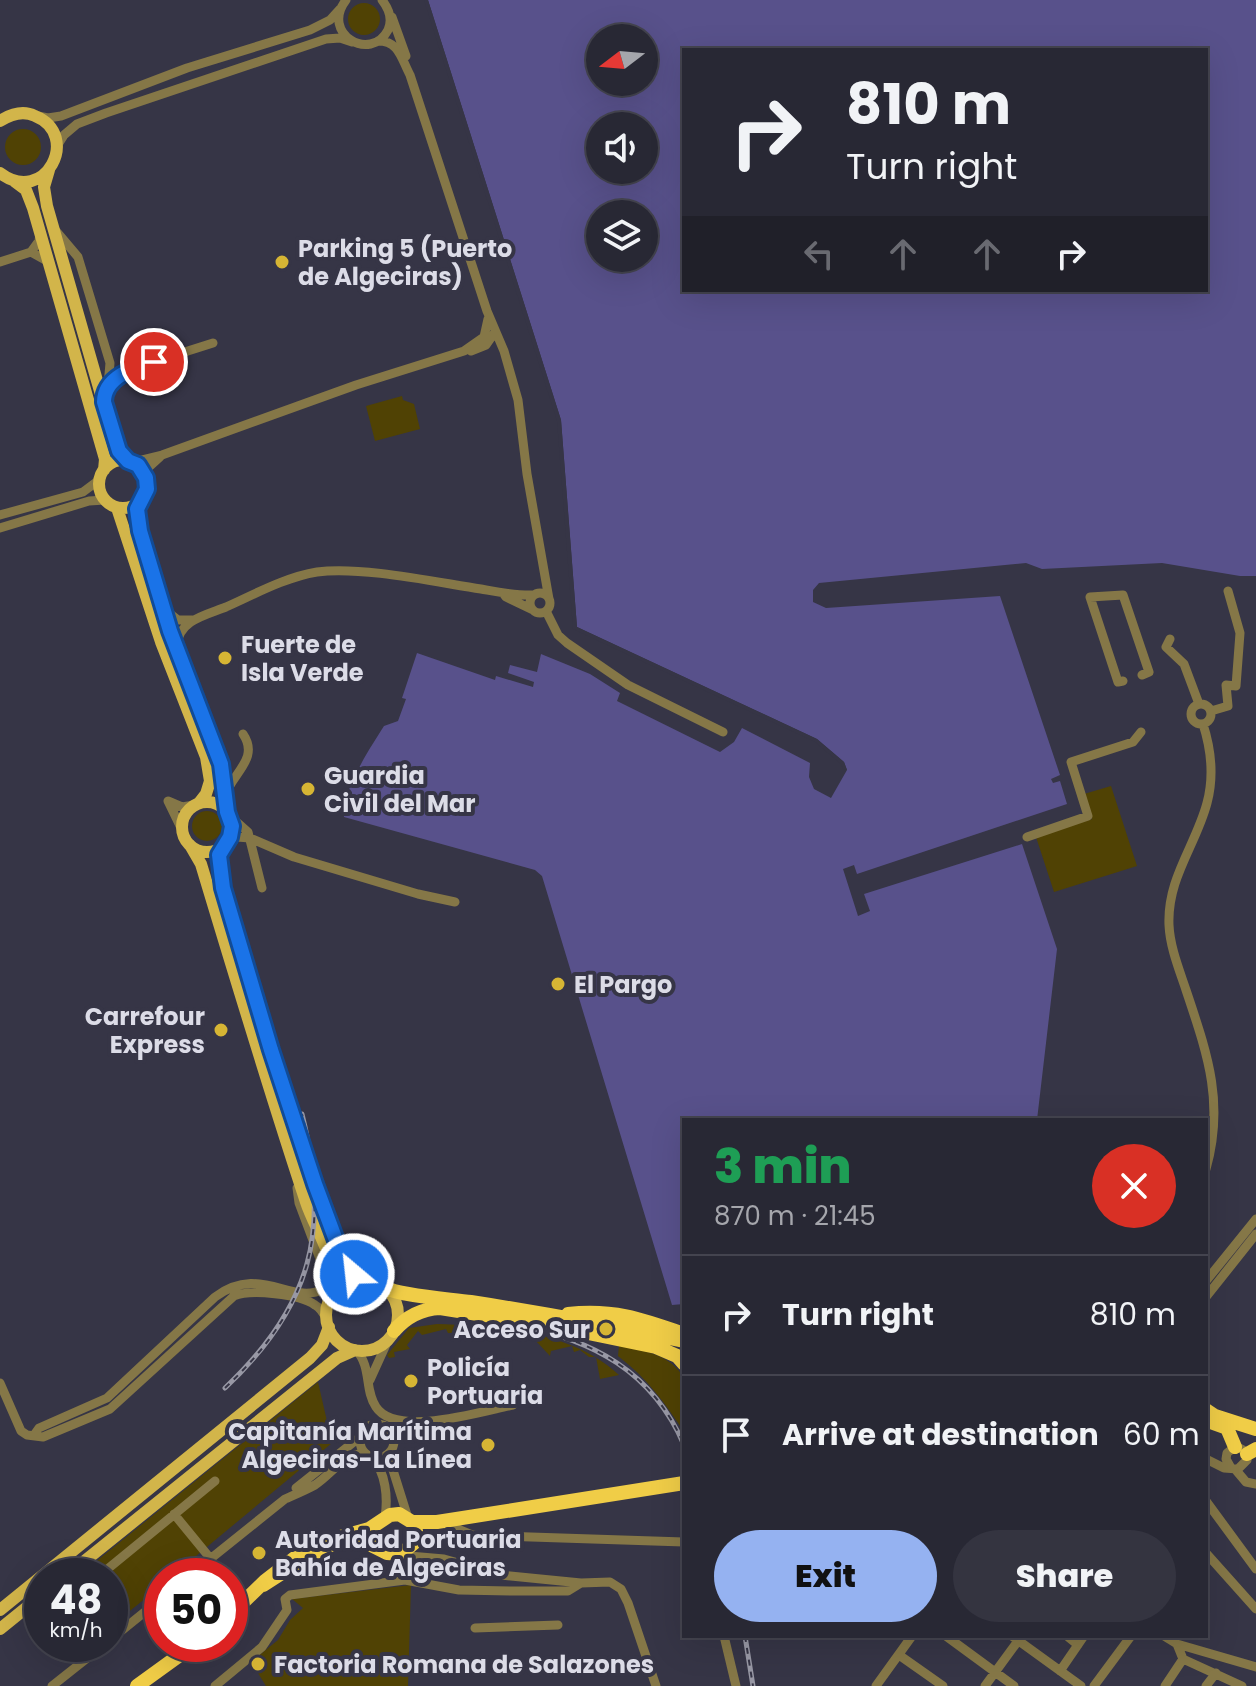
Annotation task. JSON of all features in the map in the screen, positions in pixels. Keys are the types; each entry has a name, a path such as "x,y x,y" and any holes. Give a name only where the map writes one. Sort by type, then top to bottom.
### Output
{"highway":[{"path":"386,1288 399,1294 435,1296 682,1341"},
{"path":"392,1334 413,1315 440,1308 682,1351"},
{"path":"550,1315 599,1311 641,1319 682,1333"},
{"path":"621,1328 641,1319"},
{"path":"666,1350 682,1362"},
{"path":"1208,1416 1256,1429"},
{"path":"1208,1416 1227,1428 1241,1459"},
{"path":"263,1585 308,1556 342,1540 361,1540 390,1553 405,1553 414,1535 426,1528 682,1485"},
{"path":"414,1535 437,1522 666,1488"},
{"path":"248,1599 274,1573 314,1546 369,1529 395,1514 414,1535"},
{"path":"382,1520 376,1538 390,1553"},
{"path":"142,1685 172,1662"}],"main road":[{"path":"0,121 18,113 37,116 51,128 57,146 55,159 45,180 44,195 116,447 141,469 146,478 145,494 139,503 137,515 140,531 177,649 217,749 232,832 218,862 223,888 271,1050 337,1243 348,1267 363,1279"},
{"path":"14,181 33,181 49,170"},
{"path":"0,173 26,190 30,198 105,459 100,490 105,500 117,508 129,508 139,503"},
{"path":"102,475 112,463 130,461"},
{"path":"0,1610 310,1358 322,1345 336,1277 306,1204 201,864 183,832 184,817 206,794 210,781 206,757 161,642 117,508"},
{"path":"197,804 215,803 229,814"},
{"path":"190,845 205,852 225,844"},
{"path":"88,1558 337,1358 356,1350 375,1348 392,1334 398,1311 394,1298 386,1288 375,1281 363,1279 350,1281 334,1293"},
{"path":"328,1323 337,1340 356,1350"},
{"path":"0,1629 24,1610"}],"street":[{"path":"343,4 338,19 341,30 352,42"},
{"path":"37,116 61,116 187,68 310,30 330,20 343,4"},
{"path":"378,41 388,28 385,4"},
{"path":"385,4 408,62 410,75"},
{"path":"57,146 77,124 138,100 326,39 340,38 362,45 388,41 395,46 410,75 518,400 527,474 550,605 546,611 539,613 503,593"},
{"path":"51,221 58,235 75,250 109,356 113,379 104,402"},
{"path":"0,262 31,252 39,241 40,233"},
{"path":"31,252 49,262"},
{"path":"464,351 484,337 487,311"},
{"path":"484,347 495,332"},
{"path":"113,379 131,369 213,343"},
{"path":"130,461 162,455 356,385 464,351 484,347 498,349 510,369"},
{"path":"94,369 113,379"},
{"path":"146,478 149,467 162,455"},
{"path":"0,515 83,492 102,475"},
{"path":"0,528 81,503 105,500"},
{"path":"163,608 178,620 192,620 289,580 323,572 416,579 503,593 544,594 549,599"},
{"path":"533,610 530,604 543,573"},
{"path":"1211,711 1228,706 1226,685 1236,686 1240,633 1228,591"},
{"path":"1123,681 1118,682 1090,597 1123,595 1149,672 1142,675"},
{"path":"546,611 558,635 628,685 723,732"},
{"path":"177,649 179,634 192,620"},
{"path":"1170,639 1167,648 1184,664 1199,704"},
{"path":"1199,704 1211,711 1209,721 1203,724 1195,723 1191,715 1193,708 1199,704"},
{"path":"1203,724 1211,765 1207,802 1178,871 1169,907 1172,945 1213,1081 1215,1131 1208,1161"},
{"path":"1027,837 1088,816 1071,762 1133,742 1141,732"},
{"path":"225,796 249,753 243,734"},
{"path":"183,832 166,797 182,807 197,804"},
{"path":"229,814 248,832 250,850 262,888"},
{"path":"225,844 237,837 250,838 294,857 455,902"},
{"path":"34,1435 39,1428 113,1393 224,1290 246,1282 309,1293 324,1289 327,1279 299,1203 295,1169"},
{"path":"1208,1279 1256,1219"},
{"path":"1208,1294 1256,1234"},
{"path":"0,1383 21,1431 43,1437 110,1409 222,1305 241,1293 256,1292 310,1302 319,1308 328,1323"},
{"path":"370,1380 392,1334"},
{"path":"356,1350 363,1356 372,1397 381,1412 420,1423 513,1405"},
{"path":"174,1514 210,1558 360,1437 365,1429 373,1424 386,1426 394,1437 392,1467 414,1535 444,1559 501,1575 581,1583 605,1581 621,1589 656,1686"},
{"path":"360,1437 360,1446 378,1464 387,1499 382,1520"},
{"path":"285,1499 298,1490 314,1485 351,1456 381,1458 391,1451"},
{"path":"1208,1460 1215,1465 1241,1459 1246,1482 1256,1484"},
{"path":"121,1558 215,1481"},
{"path":"1208,1504 1256,1569"},
{"path":"482,1519 479,1528 490,1534"},
{"path":"446,1524 472,1535 682,1542"},
{"path":"1208,1555 1256,1609"},
{"path":"215,1686 262,1647 287,1610 285,1599 290,1595 405,1580 459,1590 511,1591 568,1591 581,1583"},
{"path":"128,1625 144,1613"},
{"path":"475,1628 558,1625"},
{"path":"724,1638 736,1686"},
{"path":"876,1686 911,1638"},
{"path":"949,1638 1014,1686"},
{"path":"985,1686 1015,1638 1081,1686"},
{"path":"1094,1686 1130,1638"},
{"path":"1167,1638 1177,1644 1256,1667"},
{"path":"1060,1671 1081,1640"},
{"path":"1177,1644 1183,1659 1242,1686"},
{"path":"899,1655 943,1686"},
{"path":"1165,1686 1183,1659"},
{"path":"52,1686 82,1662"},
{"path":"1206,1686 1216,1673"}],"shaded area":[{"path":"428,0 1256,0 1256,576 1162,563 1042,569 1026,563 819,583 813,590 813,602 826,608 1000,596 1060,775 1051,779 1053,783 1060,781 1067,804 857,874 854,865 843,869 858,916 870,911 864,894 1022,844 1057,949 1037,1118 682,1118 682,1304 672,1305 542,876 535,870 344,817 347,795 364,758 384,726 398,721 417,653 495,680 496,676 533,687 534,682 508,673 510,665 537,672 541,654 590,674 620,693 617,701 720,752 734,742 742,728 810,763 809,777 814,789 831,798 847,770 844,762 817,739 577,627 561,420"},
{"path":"364,3 375,8 380,19 375,30 364,35 353,30 348,19 353,8"},
{"path":"23,129 36,134 41,147 36,160 23,165 10,160 5,147 10,134"},
{"path":"402,396 403,400 414,404 420,429 375,441 366,406"},
{"path":"1111,786 1137,866 1054,892 1036,837 1092,819 1084,794"},
{"path":"207,811 218,815 222,826 218,837 207,841 196,837 192,826 196,815"},
{"path":"437,1324 509,1329 572,1346 551,1351 550,1356 536,1341 526,1338 491,1332 448,1333 446,1329 422,1335 418,1331 407,1345 410,1349 394,1352 395,1357 389,1358 387,1355 409,1328"},
{"path":"619,1345 637,1349 665,1359 679,1371 682,1376 682,1429 655,1391 618,1356"},
{"path":"572,1346 579,1349 594,1357 580,1350 574,1352"},
{"path":"596,1358 600,1360 619,1375 600,1379"},
{"path":"318,1382 332,1443 194,1558 144,1558 144,1600 128,1612 128,1558 100,1558"},
{"path":"411,1585 408,1686 266,1686 251,1662 278,1640 290,1620 303,1608 292,1599"}],"pier":[{"path":"424,0 428,0 561,420 577,627 817,739 844,762 847,770 815,742 573,629 557,421"}],"railway":[{"path":"225,1388 278,1327 295,1296 307,1264 313,1230 314,1194 311,1156 302,1114"},
{"path":"518,1326 571,1340 617,1363 655,1397 682,1441"},
{"path":"745,1638 753,1686"}],"place":[{"name":"Parking 5 (Puerto de Algeciras)","path":"282,262"},
{"name":"Fuerte de Isla Verde","path":"225,658"},
{"name":"Guardia Civil del Mar","path":"308,789"},
{"name":"El Pargo","path":"558,984"},
{"name":"Carrefour Express","path":"221,1030"},
{"name":"Acceso Sur","path":"606,1329"},
{"name":"Policía Portuaria","path":"411,1381"},
{"name":"Capitanía Marítima Algeciras-La Línea","path":"488,1445"},
{"name":"Autoridad Portuaria Bahía de Algeciras","path":"259,1553"},
{"name":"Factoria Romana de Salazones","path":"258,1664"}],"route":[{"path":"154,362 124,372 109,384 104,402 116,447 123,457 138,465 146,478 147,489 137,509 140,531 170,631 221,764 227,812 232,826 230,837 219,855 223,888 315,1184 337,1243 354,1274"}]}
